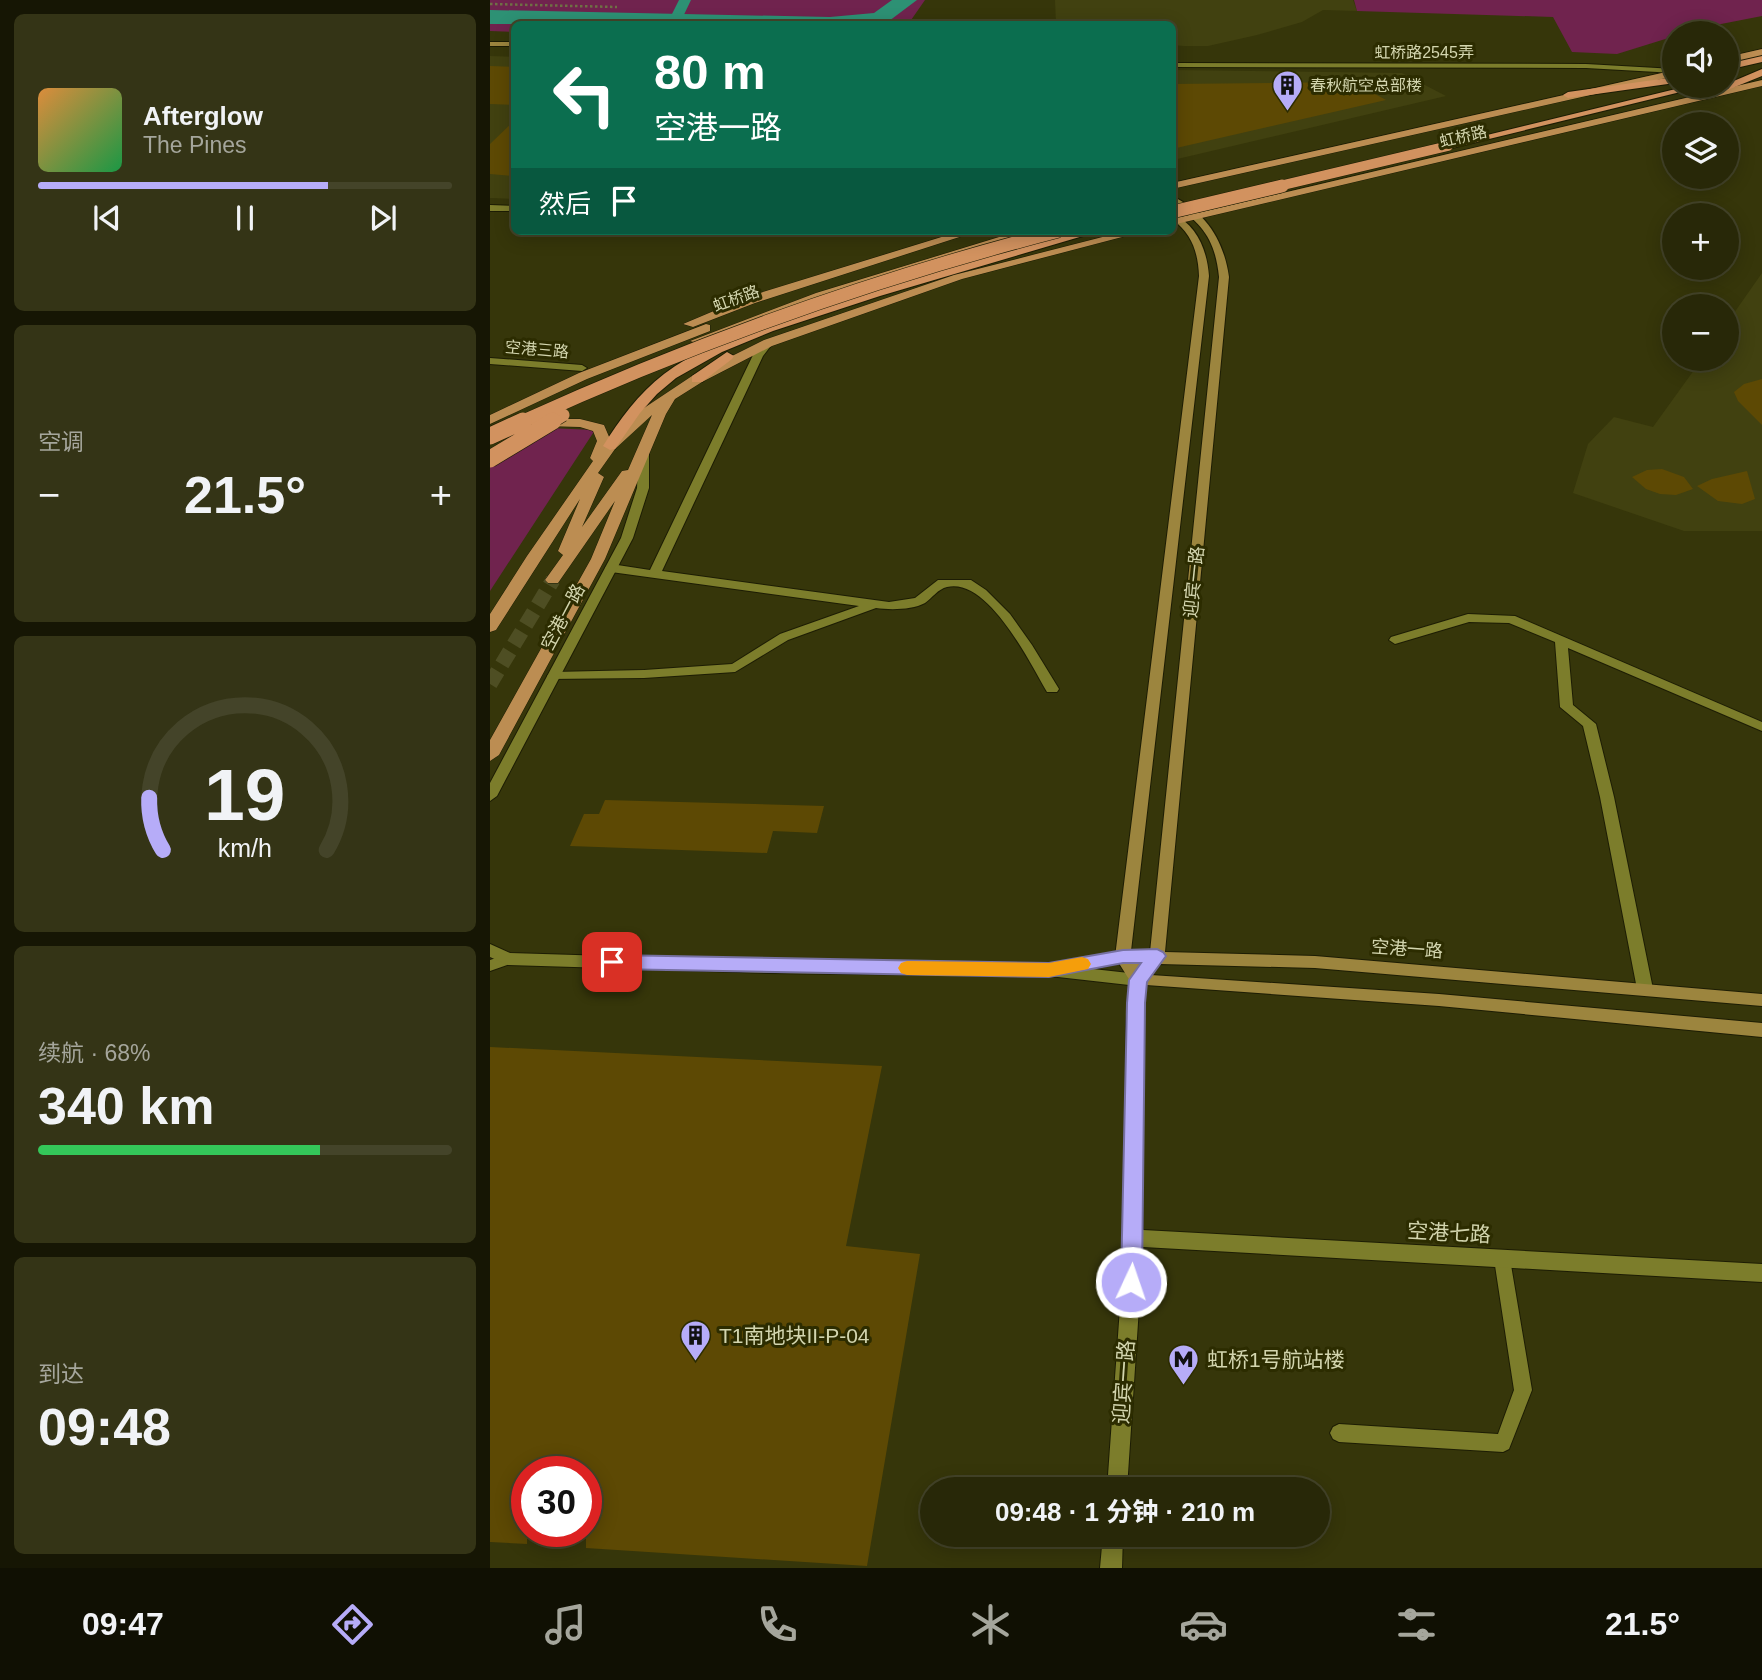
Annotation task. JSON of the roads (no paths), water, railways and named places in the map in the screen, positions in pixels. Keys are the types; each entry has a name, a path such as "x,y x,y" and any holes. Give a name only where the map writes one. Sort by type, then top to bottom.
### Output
{"highway":[{"path":"1739,64 1762,59"},
{"path":"1739,76 1762,71"},
{"path":"1739,79 1762,71"},
{"path":"1568,95 1662,82"},
{"path":"1176,202 1662,83"},
{"path":"1176,217 1448,146 1673,98"},
{"path":"490,438 586,392 737,331 874,283 1045,235"},
{"path":"610,446 635,410 667,379 694,362 738,341 806,315 944,271 1079,235"},
{"path":"697,379 727,356 806,315"},
{"path":"490,458 595,398 737,331"}],"main road":[{"path":"490,41 511,42"},
{"path":"1739,57 1762,52"},
{"name":"虹桥路","path":"1176,185 1662,75"},
{"name":"虹桥路","path":"1739,86 1762,83"},
{"name":"虹桥路","path":"1176,217 1197,216 1677,98"},
{"name":"迎宾一路","path":"1157,956 1224,277 1223,253 1213,232 1176,201"},
{"name":"迎宾一路","path":"1123,957 1204,276 1203,254 1195,235 1176,218"},
{"name":"虹桥路","path":"490,411 582,368 751,300 959,235"},
{"name":"虹桥路","path":"490,420 583,376 763,306 906,258 988,235"},
{"path":"490,438 592,385 724,330 892,271 1017,235"},
{"path":"490,627 534,556 610,446 637,419 682,388 768,343 958,277 1123,235"},
{"path":"490,755 598,559 659,414 682,388"},
{"path":"506,431 537,422 559,421 599,428 604,441 591,474"},
{"path":"610,446 553,580 644,448"},
{"path":"1123,957 1138,980 1157,956"},
{"name":"空港一路","path":"1123,957 1315,962 1762,1000"},
{"name":"空港一路","path":"1138,980 1439,1000 1762,1030"}],"street":[{"name":"虹桥路2545弄","path":"1176,65 1586,66 1662,71"},
{"path":"490,208 511,209"},
{"path":"654,575 758,355 768,343"},
{"name":"空港三路","path":"490,361 582,368"},
{"name":"空港一路","path":"490,796 627,538 643,488 644,448"},
{"path":"611,568 827,596 873,605 901,605 919,601 942,583 967,583 998,608 1024,641 1052,689"},
{"path":"553,676 735,668 783,637 873,605"},
{"path":"1395,640 1468,618 1511,619 1762,727"},
{"path":"1561,642 1567,707 1589,724 1607,797 1645,989"},
{"name":"空港一路","path":"490,950 508,959 769,967 1049,970 1138,980"},
{"name":"空港一路","path":"1049,970 1123,957"},
{"name":"迎宾一路","path":"1118,1477 1133,1238 1135,1025 1138,980"},
{"name":"空港七路","path":"1133,1238 1762,1273"},
{"path":"1111,1568 1113,1547"}],"lane":[{"path":"490,966 508,959"},
{"path":"1339,1433 1503,1443 1523,1390 1502,1259"}],"waterway":[{"path":"675,20 685,0"},
{"path":"860,21 880,19 906,0"},
{"path":"490,17 684,21"}],"tunnel":[{"path":"490,684 553,580"}],"place":[{"name":"春秋航空总部楼","path":"1287,112"},
{"name":"T1南地块II-P-04","path":"696,1363"},
{"name":"虹桥1号航站楼","path":"1184,1387"}]}
